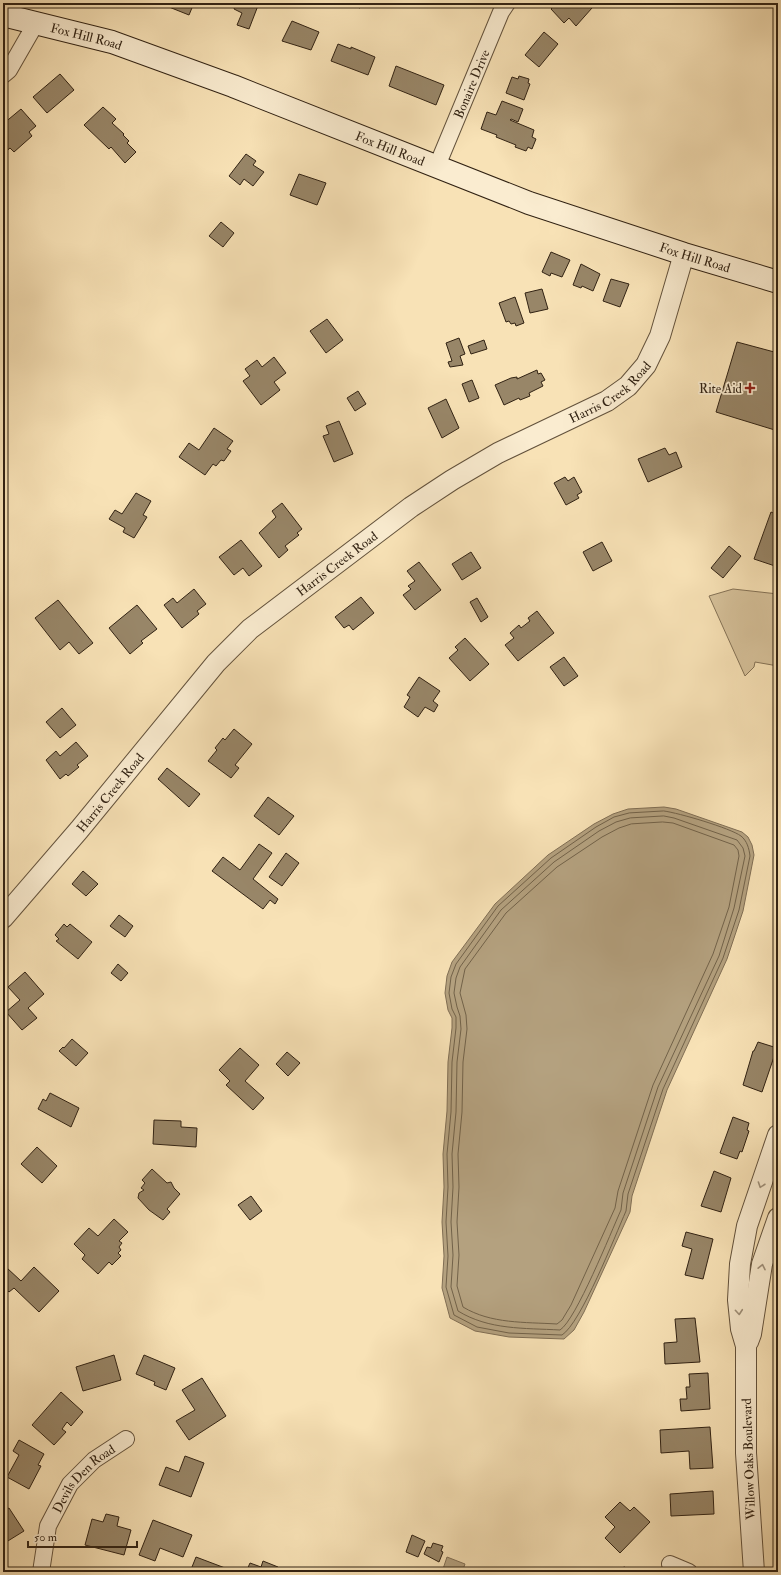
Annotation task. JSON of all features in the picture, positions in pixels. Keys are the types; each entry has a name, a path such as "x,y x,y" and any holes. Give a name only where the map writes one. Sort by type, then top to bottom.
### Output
{"main road":[{"name":"Fox Hill Road","path":"3,15 119,45 233,86 529,203 684,254 778,282"}],"street":[{"name":"Bonaire Drive","path":"437,166 501,12 507,3"},
{"path":"3,75 9,70 36,23"},
{"name":"Harris Creek Road","path":"3,918 79,830 216,663 246,633 411,507 452,480 498,453 607,401 628,386 646,365 660,336 684,254"},
{"name":"Willow Oaks Boulevard","path":"754,1572 746,1453 746,1346 741,1328 738,1300 740,1264 747,1226 777,1139"},
{"name":"Willow Oaks Boulevard","path":"746,1346 751,1334 762,1264 778,1218"},
{"name":"Devils Den Road","path":"41,1572 48,1526 70,1484 94,1460 126,1439"},
{"path":"670,1564 689,1572"}],"shaded area":[{"path":"733,589 778,594 778,666 755,662 754,667 745,676 709,596"}],"water":[{"path":"664,807 676,809 742,832 748,837 752,845 754,855 743,911 727,959 667,1090 632,1196 630,1212 584,1312 574,1330 564,1339 509,1337 475,1331 450,1318 442,1288 444,1256 442,1222 444,1187 443,1154 447,1111 448,1062 452,1028 452,1018 448,1010 445,993 447,976 452,962 495,904 548,855 594,824 613,814 628,809"},
{"path":"447,1557 465,1564 462,1572 442,1572"}],"building":[{"path":"165,3 194,3 189,15 164,5"},
{"path":"228,3 259,3 249,29 237,25 242,13 234,9 235,6"},
{"path":"348,3 362,3 360,8"},
{"path":"557,3 587,3 592,8 576,26 569,18 564,23 551,9"},
{"path":"292,21 319,32 311,50 282,41"},
{"path":"544,32 558,44 539,67 525,55"},
{"path":"338,44 351,49 351,47 375,57 368,75 331,61"},
{"path":"396,66 444,85 436,105 389,86"},
{"path":"60,74 74,90 47,113 33,97"},
{"path":"519,76 529,79 528,83 530,84 524,100 506,93 512,77 518,79"},
{"path":"502,101 523,109 518,122 511,119 510,120 534,130 532,137 536,139 532,149 528,147 526,151 515,147 516,145 481,129 487,112 496,115"},
{"path":"103,107 116,119 112,123 124,134 123,135 129,141 127,143 136,152 125,163 111,147 109,149 84,125"},
{"path":"21,109 36,126 29,132 32,136 14,152 10,148 3,154 3,124"},
{"path":"246,154 256,161 253,165 264,172 253,186 244,179 240,185 229,176"},
{"path":"299,174 326,183 317,205 290,195"},
{"path":"221,222 234,233 223,247 209,236"},
{"path":"551,252 570,260 562,277 551,273 550,276 542,272"},
{"path":"581,264 600,274 593,291 582,286 581,288 573,285"},
{"path":"611,279 629,284 620,307 603,301"},
{"path":"542,289 548,309 530,313 525,293"},
{"path":"515,297 524,323 516,326 515,323 511,324 509,321 506,322 499,303"},
{"path":"327,319 343,340 326,353 310,331"},
{"path":"459,338 465,354 460,356 463,365 450,367 448,362 452,361 446,343"},
{"path":"484,340 487,349 471,354 468,346"},
{"name":"Rite Aid","path":"737,342 778,353 778,431 716,412"},
{"path":"274,357 286,373 274,382 280,390 261,405 243,381 250,376 245,369 257,360 262,367"},
{"path":"537,370 538,374 541,373 545,380 541,382 543,386 529,393 530,396 520,400 519,398 504,405 495,385 511,378 517,377 517,379"},
{"path":"472,380 479,398 469,402 462,384"},
{"path":"358,391 366,404 355,411 347,398"},
{"path":"446,399 459,428 442,438 428,408"},
{"path":"339,421 353,454 334,462 323,436 329,434 326,426"},
{"path":"214,428 233,441 227,449 231,451 224,461 221,460 216,466 213,464 205,475 179,457 189,443 199,450"},
{"path":"665,448 669,455 676,452 682,467 648,482 638,459"},
{"path":"565,477 568,481 574,477 582,492 577,495 579,498 566,505 554,483"},
{"path":"136,493 151,501 143,515 147,517 134,538 123,532 125,528 109,519 115,510 122,514"},
{"path":"282,503 302,529 297,533 299,535 285,546 288,550 279,558 259,533 276,517 272,511"},
{"path":"771,512 778,515 778,567 754,559"},
{"path":"241,540 262,566 249,576 243,568 234,575 219,557"},
{"path":"602,542 612,561 593,571 583,552"},
{"path":"729,546 741,556 723,578 711,568"},
{"path":"471,552 481,568 462,580 452,564"},
{"path":"419,562 441,590 415,610 403,595 411,589 408,586 415,581 407,571"},
{"path":"194,589 206,604 197,611 199,614 182,628 164,605 173,598 177,603"},
{"path":"361,597 374,613 353,630 349,625 344,628 335,617"},
{"path":"477,598 488,617 481,622 470,602"},
{"path":"58,600 93,643 79,654 69,642 60,650 35,618"},
{"path":"137,605 157,629 141,641 143,643 130,654 109,628"},
{"path":"537,611 554,633 518,661 505,645 514,638 510,633 519,625 521,628 530,621 528,618"},
{"path":"465,638 489,664 470,681 449,658 458,650 455,647"},
{"path":"564,657 578,676 564,686 550,667"},
{"path":"419,677 440,691 433,701 438,705 434,712 425,707 418,717 404,707 410,697 407,695"},
{"path":"62,708 76,725 60,738 46,722"},
{"path":"234,729 252,744 235,765 239,768 231,778 208,761 217,750 215,748 223,738 225,740"},
{"path":"76,742 88,756 77,765 79,767 68,776 66,774 60,779 46,760 56,751 60,756"},
{"path":"167,768 200,794 189,807 158,779"},
{"path":"268,797 294,816 279,835 254,816"},
{"path":"259,844 272,853 253,879 278,899 275,904 270,900 263,909 212,871 223,857 240,870"},
{"path":"286,853 299,863 282,886 269,877"},
{"path":"83,871 98,884 86,896 72,884"},
{"path":"119,915 133,926 125,937 110,926"},
{"path":"64,924 67,927 70,924 92,942 78,959 56,941 59,939 55,935"},
{"path":"118,964 128,973 121,981 111,973"},
{"path":"25,972 44,994 28,1008 37,1018 22,1030 6,1012 20,1000 8,987"},
{"path":"72,1039 88,1053 76,1066 59,1051"},
{"path":"758,1042 777,1048 762,1092 743,1085 753,1051"},
{"path":"240,1048 259,1065 245,1081 264,1098 253,1110 226,1085 230,1081 219,1070"},
{"path":"287,1052 300,1063 288,1076 276,1064"},
{"path":"50,1093 79,1108 71,1127 38,1109 43,1099 46,1101"},
{"path":"733,1117 749,1123 747,1130 749,1131 742,1152 740,1151 737,1159 720,1153"},
{"path":"154,1120 181,1121 181,1127 197,1128 196,1147 153,1144"},
{"path":"37,1147 57,1166 42,1183 21,1164"},
{"path":"152,1169 167,1183 171,1182 180,1194 167,1209 170,1212 163,1220 149,1210 138,1198 139,1193 144,1190 141,1188 145,1183 142,1180"},
{"path":"714,1171 731,1178 721,1212 701,1206"},
{"path":"251,1196 262,1211 250,1220 238,1205"},
{"path":"114,1219 128,1232 119,1241 122,1243 119,1247 121,1250 118,1253 121,1256 112,1265 109,1262 98,1274 82,1259 85,1255 74,1244 89,1228 98,1236"},
{"path":"686,1232 713,1239 703,1279 685,1275 692,1249 682,1246"},
{"path":"34,1267 59,1291 39,1312 14,1288 9,1292 3,1286 3,1272 7,1268 21,1281"},
{"path":"695,1318 700,1362 665,1364 664,1343 677,1342 675,1319"},
{"path":"114,1355 121,1380 83,1391 76,1367"},
{"path":"144,1355 175,1368 166,1390 154,1385 155,1382 136,1374"},
{"path":"708,1373 710,1409 681,1411 680,1399 687,1399 686,1387 690,1387 689,1374"},
{"path":"202,1378 226,1416 189,1440 176,1421 195,1410 182,1390"},
{"path":"61,1392 83,1412 71,1426 67,1422 62,1429 66,1432 54,1445 32,1425"},
{"path":"710,1427 713,1468 690,1469 689,1451 661,1453 660,1430"},
{"path":"19,1440 44,1454 38,1465 41,1466 29,1489 7,1477 19,1455 13,1451"},
{"path":"185,1456 204,1463 191,1497 159,1485 166,1467 179,1472"},
{"path":"713,1491 714,1514 671,1516 670,1494"},
{"path":"620,1502 630,1511 634,1507 650,1522 620,1553 605,1538 615,1527 605,1517"},
{"path":"9,1508 24,1531 3,1544 3,1511"},
{"path":"106,1514 119,1517 117,1526 131,1530 124,1555 85,1545 92,1519 103,1522"},
{"path":"153,1520 192,1535 183,1557 160,1548 155,1561 139,1555"},
{"path":"412,1535 425,1541 418,1557 406,1552"},
{"path":"433,1543 443,1546 441,1551 443,1552 439,1562 424,1554 427,1547 431,1548"},
{"path":"196,1557 233,1571 233,1572 190,1572"},
{"path":"263,1561 278,1567 276,1572 246,1572 250,1563 261,1567"},
{"path":"625,1567 626,1572 607,1572 607,1571"}],"place":[{"name":"Rite Aid","path":"750,388"}]}
